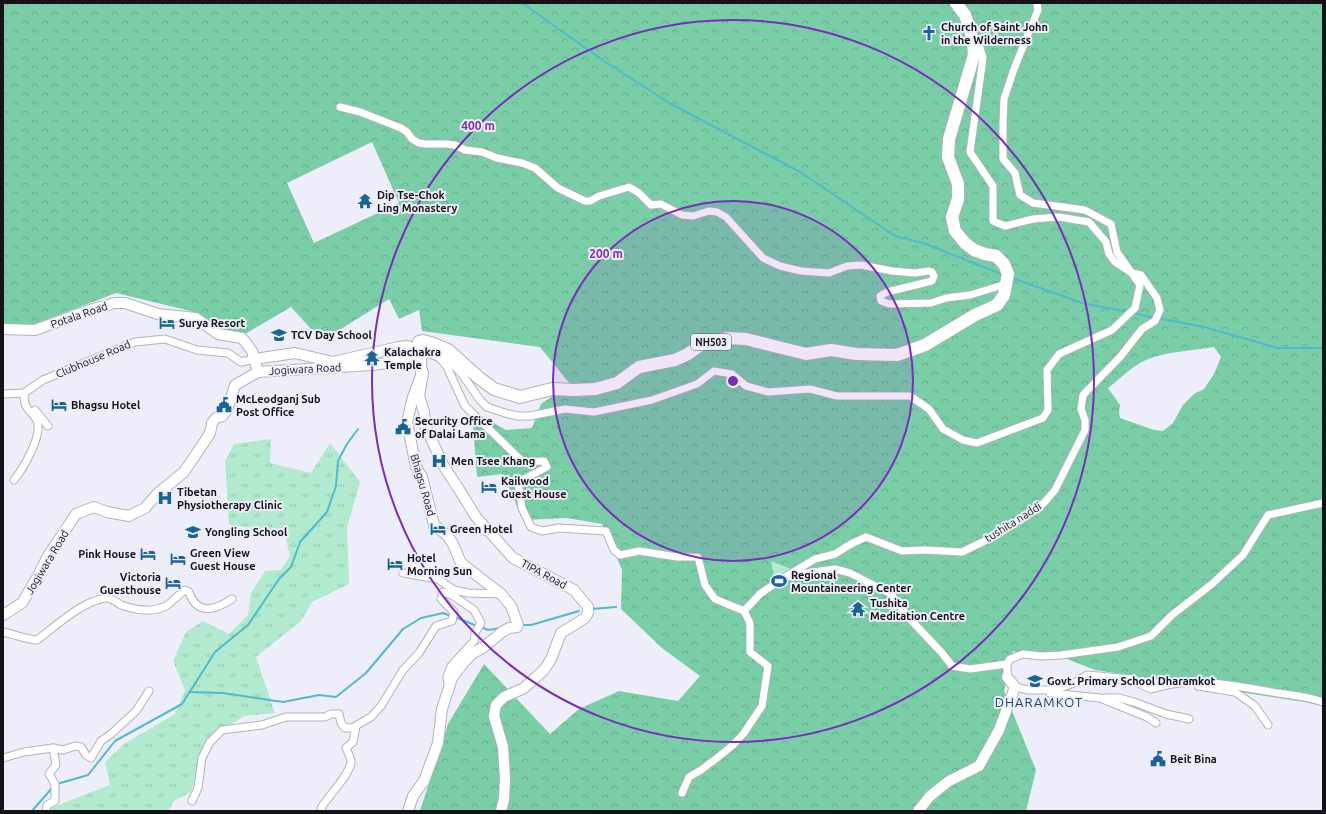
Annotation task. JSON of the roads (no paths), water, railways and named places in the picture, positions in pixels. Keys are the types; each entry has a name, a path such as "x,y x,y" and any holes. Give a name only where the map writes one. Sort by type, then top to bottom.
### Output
{"main road":[{"path":"956,3 965,15 973,40 974,55 949,139 948,158 958,184 958,198 952,217 955,231 965,243 974,250 996,256 1004,264 1007,280"},
{"name":"NH503","path":"418,349 419,342 423,341 448,350 478,378 494,388 520,397 552,389 594,389 617,383 639,367 675,360 688,354 702,344 727,338 746,338 806,354 831,350 856,354 897,355 925,345 976,315 997,305 1004,295 1007,280"}],"street":[{"path":"418,349 420,346 430,347 445,355 487,407 513,415 530,416 565,409 594,412 611,409 652,400 697,384 714,371 732,374 746,386 768,392 810,389 837,396 910,396 929,409 943,429 963,440 977,443 1043,418 1048,410 1047,370 1059,354 1112,330 1135,308 1140,285 1117,252 1111,224 1085,210 1034,203 1020,195 1016,173 1003,159 1004,99 1014,69 1038,10 1037,3"},
{"name":"tushita naddi","path":"744,611 761,593 785,577 815,559 835,554 866,537 902,552 924,550 962,552 996,536 1044,503 1055,490 1085,430 1085,420 1082,409 1083,395 1120,357 1142,329 1155,321 1160,310 1157,298 1141,275 1132,273 1115,262 1109,254 1106,242 1089,222 1059,217 1033,218 1005,226 993,222 993,186 970,152 983,58 979,44 970,31"},
{"path":"340,107 360,112 401,128 407,132 412,140 419,143 455,145 465,150 482,152 497,158 522,163 535,168 558,188 585,201 590,201 598,196 629,187 639,193 651,205 661,204 682,215 693,216 709,211 717,212 726,217 763,258 780,266 801,271 829,273 847,266 861,265 892,271 915,273 932,272 934,276 932,281 887,292 880,296 881,301 889,304 931,303 946,298 970,294 1007,280"},
{"name":"Potala Road","path":"3,329 35,330 93,309 114,303 125,303 158,314 196,318 218,334 242,338 252,351 254,359"},
{"name":"Clubhouse Road","path":"24,393 43,380 135,342 165,339 197,350 228,353 242,362 254,359"},
{"path":"258,372 254,359 295,353 333,362 407,346 440,358 448,366 465,406 489,430 523,462 544,461 547,467 518,482 522,508 532,527 542,531 559,528 606,531 614,550 620,555 639,551 677,557 698,557 705,585 715,599 744,611 750,623 750,652 768,666 762,706 744,733 733,745 701,770 689,777 682,793"},
{"name":"Bhagsu Road","path":"408,811 414,796 424,781 438,743 442,709 448,686 452,678 473,653 484,647 502,632 510,628 517,627 518,625 512,606 501,594 460,563 453,544 447,535 434,525 422,477 416,467 407,422 420,376 421,359 418,349"},
{"name":"Jogiwara Road","path":"3,615 22,603 48,556 76,514 94,507 106,512 129,516 145,508 157,494 184,472 210,433 212,423 216,418 222,416 227,410 235,385 258,372 292,369 330,369 408,360 418,349"},
{"name":"TIPA Road","path":"421,366 423,373 419,396 424,412 425,425 443,465 476,517 513,558 574,590 588,607 588,612 585,618 561,633 551,659 544,670 524,688 504,697 496,705 494,716 503,747 505,778 504,799 501,811"},
{"path":"3,394 24,393"},
{"path":"24,393 31,405 48,426"},
{"path":"14,480 22,471 32,449 38,430 38,422 26,406 24,393"},
{"path":"1189,719 1166,714 1119,698 1100,698 1028,690 1015,687 1007,677 1008,664 1010,659 1023,654 1041,656 1061,655 1118,647 1151,636 1172,614 1212,584 1243,555 1268,515 1323,503"},
{"path":"785,577 835,569 850,573 891,594 909,618 942,652 952,666 970,669 1008,664"},
{"path":"403,573 438,579 454,590 468,594 501,594"},
{"path":"3,632 22,636 31,640 37,640 82,606 106,598 132,609 154,610 167,605 185,590 189,592 192,601 200,607 211,609 232,599"},
{"path":"192,801 198,788 202,758 210,742 222,730 262,725 286,717 325,717 331,714 338,714 341,724 345,728 352,728 371,717 381,706 403,670 419,653 436,626 453,618 454,612 441,599 443,592 452,595 474,610 480,627 475,633 474,641 451,666 448,677 448,686"},
{"path":"1028,690 1054,690 1074,683 1087,675 1132,679 1151,689 1166,685 1199,681 1234,685 1266,692 1310,697 1323,702"},
{"path":"1189,682 1197,686 1235,692 1255,706 1268,725"},
{"path":"918,811 930,796 949,781 979,766 999,730 1015,687"},
{"path":"3,758 24,752 53,748 63,750 74,746 81,747 91,758 101,741 136,711 149,691"},
{"path":"1100,698 1147,717 1156,723"},
{"path":"322,811 321,808 347,774 351,762 346,748 353,742 356,726"},
{"path":"46,811 47,806 55,801 55,784 49,774 56,765 53,748"}],"waterway":[{"path":"522,3 604,61 671,104 800,172 895,236 923,243 1004,275"},
{"path":"1012,278 1082,303 1128,312"},
{"path":"1133,313 1151,317"},
{"path":"1162,319 1204,327 1278,348 1323,348"},
{"path":"57,784 88,775 115,741 182,704 215,652 248,625 279,579 291,567 300,542 327,512 336,486 338,461 347,444 358,429"},
{"path":"592,609 616,607"},
{"path":"522,625 531,625 579,611"},
{"path":"189,692 223,693 283,702 319,695 336,697 366,673 403,629 421,618 443,613 451,616"},
{"path":"455,617 477,626"},
{"path":"481,627 488,630 500,628"},
{"path":"32,811 52,788"}],"place":[{"name":"Church of Saint John in the Wilderness","path":"929,33"},
{"name":"Dip Tse-Chok Ling Monastery","path":"365,201"},
{"name":"Surya Resort","path":"167,323"},
{"name":"TCV Day School","path":"279,335"},
{"name":"Kalachakra Temple","path":"372,358"},
{"name":"Bhagsu Hotel","path":"59,405"},
{"name":"McLeodganj Sub Post Office","path":"224,405"},
{"name":"Security Office of Dalai Lama","path":"403,427"},
{"name":"Men Tsee Khang","path":"439,461"},
{"name":"Kailwood Guest House","path":"489,487"},
{"name":"Tibetan Physiotherapy Clinic","path":"165,498"},
{"name":"Green Hotel","path":"438,529"},
{"name":"Yongling School","path":"193,532"},
{"name":"Pink House","path":"148,554"},
{"name":"Green View Guest House","path":"178,559"},
{"name":"Hotel Morning Sun","path":"395,564"},
{"name":"Regional Mountaineering Center","path":"779,581"},
{"name":"Victoria Guesthouse","path":"173,583"},
{"name":"Tushita Meditation Centre","path":"858,609"},
{"name":"Govt. Primary School Dharamkot","path":"1035,681"},
{"name":"Beit Bina","path":"1158,759"}],"district":[{"name":"DHARAMKOT","path":"1039,702"}]}
